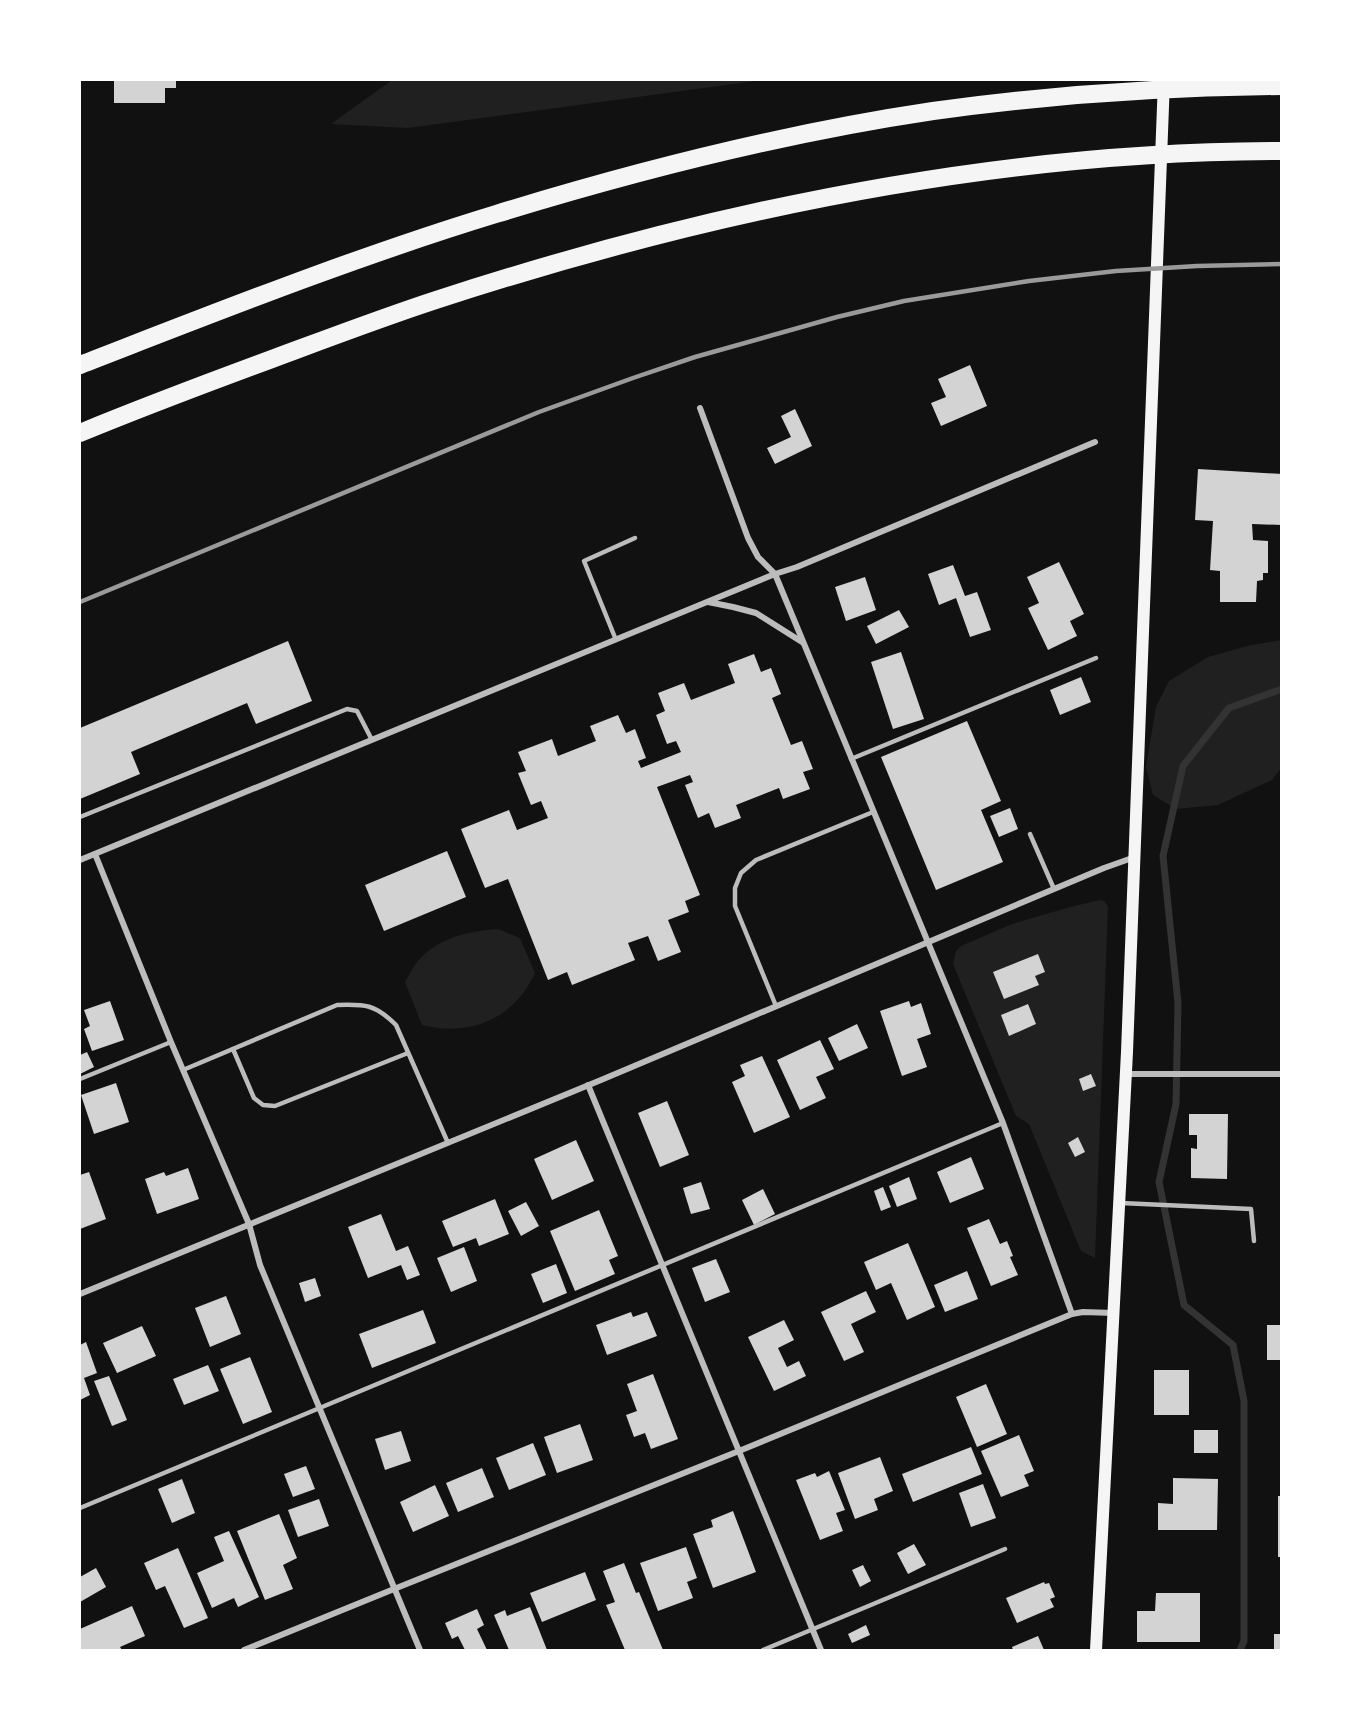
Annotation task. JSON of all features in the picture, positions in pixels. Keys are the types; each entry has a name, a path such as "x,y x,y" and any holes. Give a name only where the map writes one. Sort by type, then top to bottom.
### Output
{"highway":[{"path":"80,365 301,280 403,244 602,183 751,146 855,125 1013,101 1182,88 1281,86"},
{"path":"80,433 435,300 603,250 756,212 845,193 939,177 1089,160 1281,151"}],"main road":[{"path":"1096,1650 1126,1074 1164,80"}],"street":[{"path":"700,408 748,538 758,557 775,574 1003,1124 1072,1314"},
{"path":"80,860 775,574 797,567 1095,442"},
{"path":"707,602 756,613 804,643"},
{"path":"95,854 171,1042 249,1224 260,1265 420,1650"},
{"path":"80,1294 1135,857"},
{"path":"1126,1074 1281,1074"},
{"path":"588,1085 821,1650"},
{"path":"244,1650 740,1451 1072,1314 1114,1313"}],"lane":[{"path":"616,640 584,561 635,538"},
{"path":"851,759 1096,658"},
{"path":"80,817 347,709 357,711 372,740"},
{"path":"777,1006 735,906 735,888 741,873 756,860 873,812"},
{"path":"1030,834 1054,889"},
{"path":"183,1070 336,1005 371,1006 386,1014 396,1025 447,1143"},
{"path":"80,1079 171,1042"},
{"path":"233,1049 254,1098 263,1105 275,1106 408,1053"},
{"path":"80,1508 1003,1124"},
{"path":"1120,1203 1251,1209 1254,1241"},
{"path":"763,1650 1005,1549"}],"shaded area":[{"path":"392,80 763,80 408,128 331,124"},
{"path":"1281,640 1281,768 1272,780 1218,805 1176,809 1153,795 1146,767 1156,707 1169,681 1208,657 1247,646"},
{"path":"1100,900 1108,906 1095,1258 1081,1251 1029,1124 1016,1116 953,964 956,951 961,946 1012,924"},
{"path":"498,929 520,938 535,973 526,989 503,1013 489,1021 457,1028 422,1025 405,982 417,962 434,947 454,937"}],"building":[{"path":"114,80 176,80 176,88 165,88 165,103 114,103"},
{"path":"970,365 987,406 941,426 931,403 946,397 938,379"},
{"path":"795,409 812,446 775,464 767,448 791,437 781,416"},
{"path":"1198,469 1282,474 1282,525 1252,524 1253,540 1268,541 1268,573 1263,573 1263,580 1257,581 1256,602 1220,602 1220,571 1210,570 1213,521 1195,520"},
{"path":"1059,562 1084,614 1070,621 1077,636 1048,650 1028,608 1039,603 1027,577"},
{"path":"953,565 965,596 977,592 991,630 970,637 956,598 939,605 928,574"},
{"path":"865,577 876,610 846,621 835,587"},
{"path":"899,610 909,627 876,644 867,626"},
{"path":"288,641 312,701 256,724 247,703 131,752 140,774 80,799 80,728"},
{"path":"901,652 924,719 893,729 871,662"},
{"path":"754,654 761,672 771,668 781,694 772,698 791,745 802,741 813,769 803,772 810,789 783,799 779,788 736,805 741,818 715,828 709,813 698,818 685,785 693,782 690,775 657,787 700,895 685,901 689,912 668,920 681,952 658,961 648,936 628,943 635,960 572,985 567,972 548,980 508,879 485,888 461,829 509,810 517,830 548,818 541,801 531,805 518,773 526,771 518,752 552,739 558,756 596,741 590,726 618,715 626,733 635,729 646,758 638,761 641,768 681,752 676,741 667,744 656,715 665,711 658,693 684,683 691,700 735,683 728,664"},
{"path":"1081,677 1091,702 1060,715 1050,690"},
{"path":"967,721 1001,801 981,810 1003,862 936,890 881,757"},
{"path":"1010,808 1018,829 999,837 990,816"},
{"path":"447,851 466,897 384,931 365,885"},
{"path":"1038,954 1045,972 1035,976 1039,985 1004,999 993,972"},
{"path":"110,1001 124,1040 92,1051 84,1029 90,1026 84,1010"},
{"path":"909,1001 911,1007 921,1003 931,1034 917,1039 927,1067 902,1076 880,1011"},
{"path":"1028,1004 1036,1024 1009,1036 1001,1015"},
{"path":"857,1024 868,1048 839,1061 828,1038"},
{"path":"820,1040 834,1069 816,1077 826,1098 800,1110 777,1060"},
{"path":"87,1052 94,1067 80,1074 80,1055"},
{"path":"762,1056 790,1117 754,1133 732,1082 745,1076 740,1065"},
{"path":"1091,1074 1096,1086 1083,1091 1079,1079"},
{"path":"116,1083 129,1122 94,1134 81,1095"},
{"path":"667,1101 689,1155 660,1167 638,1113"},
{"path":"1189,1114 1228,1114 1227,1179 1191,1178 1191,1148 1197,1149 1197,1135 1189,1135"},
{"path":"1078,1137 1085,1152 1075,1157 1068,1143"},
{"path":"576,1140 594,1181 552,1200 534,1159"},
{"path":"971,1157 984,1189 950,1203 937,1172"},
{"path":"188,1168 199,1199 157,1214 145,1179 164,1172 166,1176"},
{"path":"89,1172 106,1219 80,1229 80,1175"},
{"path":"909,1177 917,1199 897,1207 889,1186"},
{"path":"701,1182 710,1209 691,1214 683,1188"},
{"path":"883,1187 891,1207 881,1211 874,1191"},
{"path":"763,1189 775,1214 754,1225 742,1200"},
{"path":"495,1199 509,1234 479,1246 476,1238 453,1247 442,1221"},
{"path":"526,1202 539,1226 521,1236 508,1211"},
{"path":"599,1210 618,1256 609,1260 615,1274 575,1291 550,1231"},
{"path":"381,1214 396,1251 408,1246 420,1275 407,1280 401,1265 368,1278 348,1227"},
{"path":"989,1219 1000,1244 1007,1241 1013,1256 1010,1257 1018,1275 991,1286 967,1228"},
{"path":"908,1243 935,1307 907,1320 891,1283 876,1290 864,1262"},
{"path":"464,1247 477,1281 451,1292 437,1258"},
{"path":"716,1259 730,1292 705,1302 692,1268"},
{"path":"556,1264 567,1293 543,1303 531,1274"},
{"path":"967,1271 978,1299 945,1312 934,1285"},
{"path":"315,1278 321,1296 305,1302 299,1283"},
{"path":"866,1291 876,1312 851,1324 864,1352 844,1361 821,1312"},
{"path":"226,1296 241,1334 210,1347 195,1308"},
{"path":"423,1310 436,1343 372,1368 359,1334"},
{"path":"631,1312 633,1317 647,1312 657,1336 607,1355 596,1325"},
{"path":"784,1320 794,1340 778,1348 787,1367 799,1361 806,1376 774,1391 748,1337"},
{"path":"1267,1325 1282,1325 1282,1360 1267,1360"},
{"path":"142,1326 156,1356 117,1373 103,1343"},
{"path":"86,1342 97,1373 84,1378 90,1395 80,1400 80,1345"},
{"path":"250,1357 272,1412 243,1424 220,1369"},
{"path":"208,1365 219,1391 184,1405 173,1379"},
{"path":"1154,1370 1189,1370 1189,1415 1154,1415"},
{"path":"653,1374 678,1439 651,1449 645,1433 634,1437 626,1415 637,1411 627,1384"},
{"path":"109,1376 127,1420 112,1426 94,1381"},
{"path":"986,1384 1007,1434 977,1447 956,1397"},
{"path":"580,1424 593,1460 557,1473 544,1437"},
{"path":"1194,1430 1218,1430 1218,1453 1194,1453"},
{"path":"401,1431 411,1461 385,1470 375,1439"},
{"path":"1019,1435 1034,1471 1024,1475 1029,1486 1001,1497 981,1451"},
{"path":"533,1443 546,1475 509,1490 496,1458"},
{"path":"971,1447 982,1474 913,1502 902,1474"},
{"path":"880,1457 893,1491 874,1499 878,1510 855,1519 838,1473"},
{"path":"306,1466 315,1489 293,1497 284,1474"},
{"path":"482,1468 494,1497 458,1512 446,1483"},
{"path":"829,1471 845,1510 836,1513 843,1531 820,1540 796,1480 815,1473 817,1477"},
{"path":"1173,1478 1218,1479 1217,1530 1158,1530 1158,1503 1173,1504"},
{"path":"182,1479 195,1513 172,1523 158,1489"},
{"path":"983,1484 996,1518 971,1527 959,1493"},
{"path":"435,1485 449,1516 413,1532 400,1502"},
{"path":"1278,1496 1282,1496 1282,1557 1278,1557"},
{"path":"319,1499 329,1526 298,1537 288,1510"},
{"path":"733,1511 756,1572 713,1588 693,1534 713,1527 711,1520"},
{"path":"279,1514 297,1558 283,1565 293,1589 265,1600 237,1531"},
{"path":"229,1531 259,1597 238,1607 234,1598 212,1608 197,1573 224,1561 214,1537"},
{"path":"914,1544 926,1565 908,1574 897,1553"},
{"path":"686,1547 697,1578 687,1582 693,1598 658,1611 640,1563"},
{"path":"178,1548 208,1618 184,1628 165,1586 156,1590 144,1563"},
{"path":"624,1563 636,1593 639,1592 663,1650 625,1650 606,1605 615,1602 603,1571"},
{"path":"863,1565 871,1581 860,1587 852,1570"},
{"path":"96,1568 106,1587 80,1602 80,1577"},
{"path":"585,1572 596,1600 542,1622 530,1593"},
{"path":"1044,1582 1049,1583 1055,1597 1050,1599 1054,1607 1017,1623 1006,1598"},
{"path":"1156,1593 1200,1593 1200,1642 1137,1642 1137,1611 1155,1611"},
{"path":"132,1606 145,1636 120,1647 122,1650 80,1650 80,1629"},
{"path":"530,1607 547,1650 509,1650 494,1615 505,1610 507,1616"},
{"path":"477,1609 484,1625 477,1629 487,1650 465,1650 458,1636 452,1639 445,1623"},
{"path":"866,1625 870,1635 852,1643 848,1634"},
{"path":"1274,1634 1282,1634 1282,1650 1274,1650"},
{"path":"1038,1636 1044,1650 1013,1650 1012,1647"}],"waterway":[{"path":"1240,1650 1244,1641 1244,1401 1233,1345 1184,1305 1159,1182 1176,1104 1178,1003 1163,856 1183,766 1229,708 1282,689"}],"railway":[{"path":"80,602 539,412 695,357 837,317 904,301 1029,281 1116,271 1282,264"}]}
